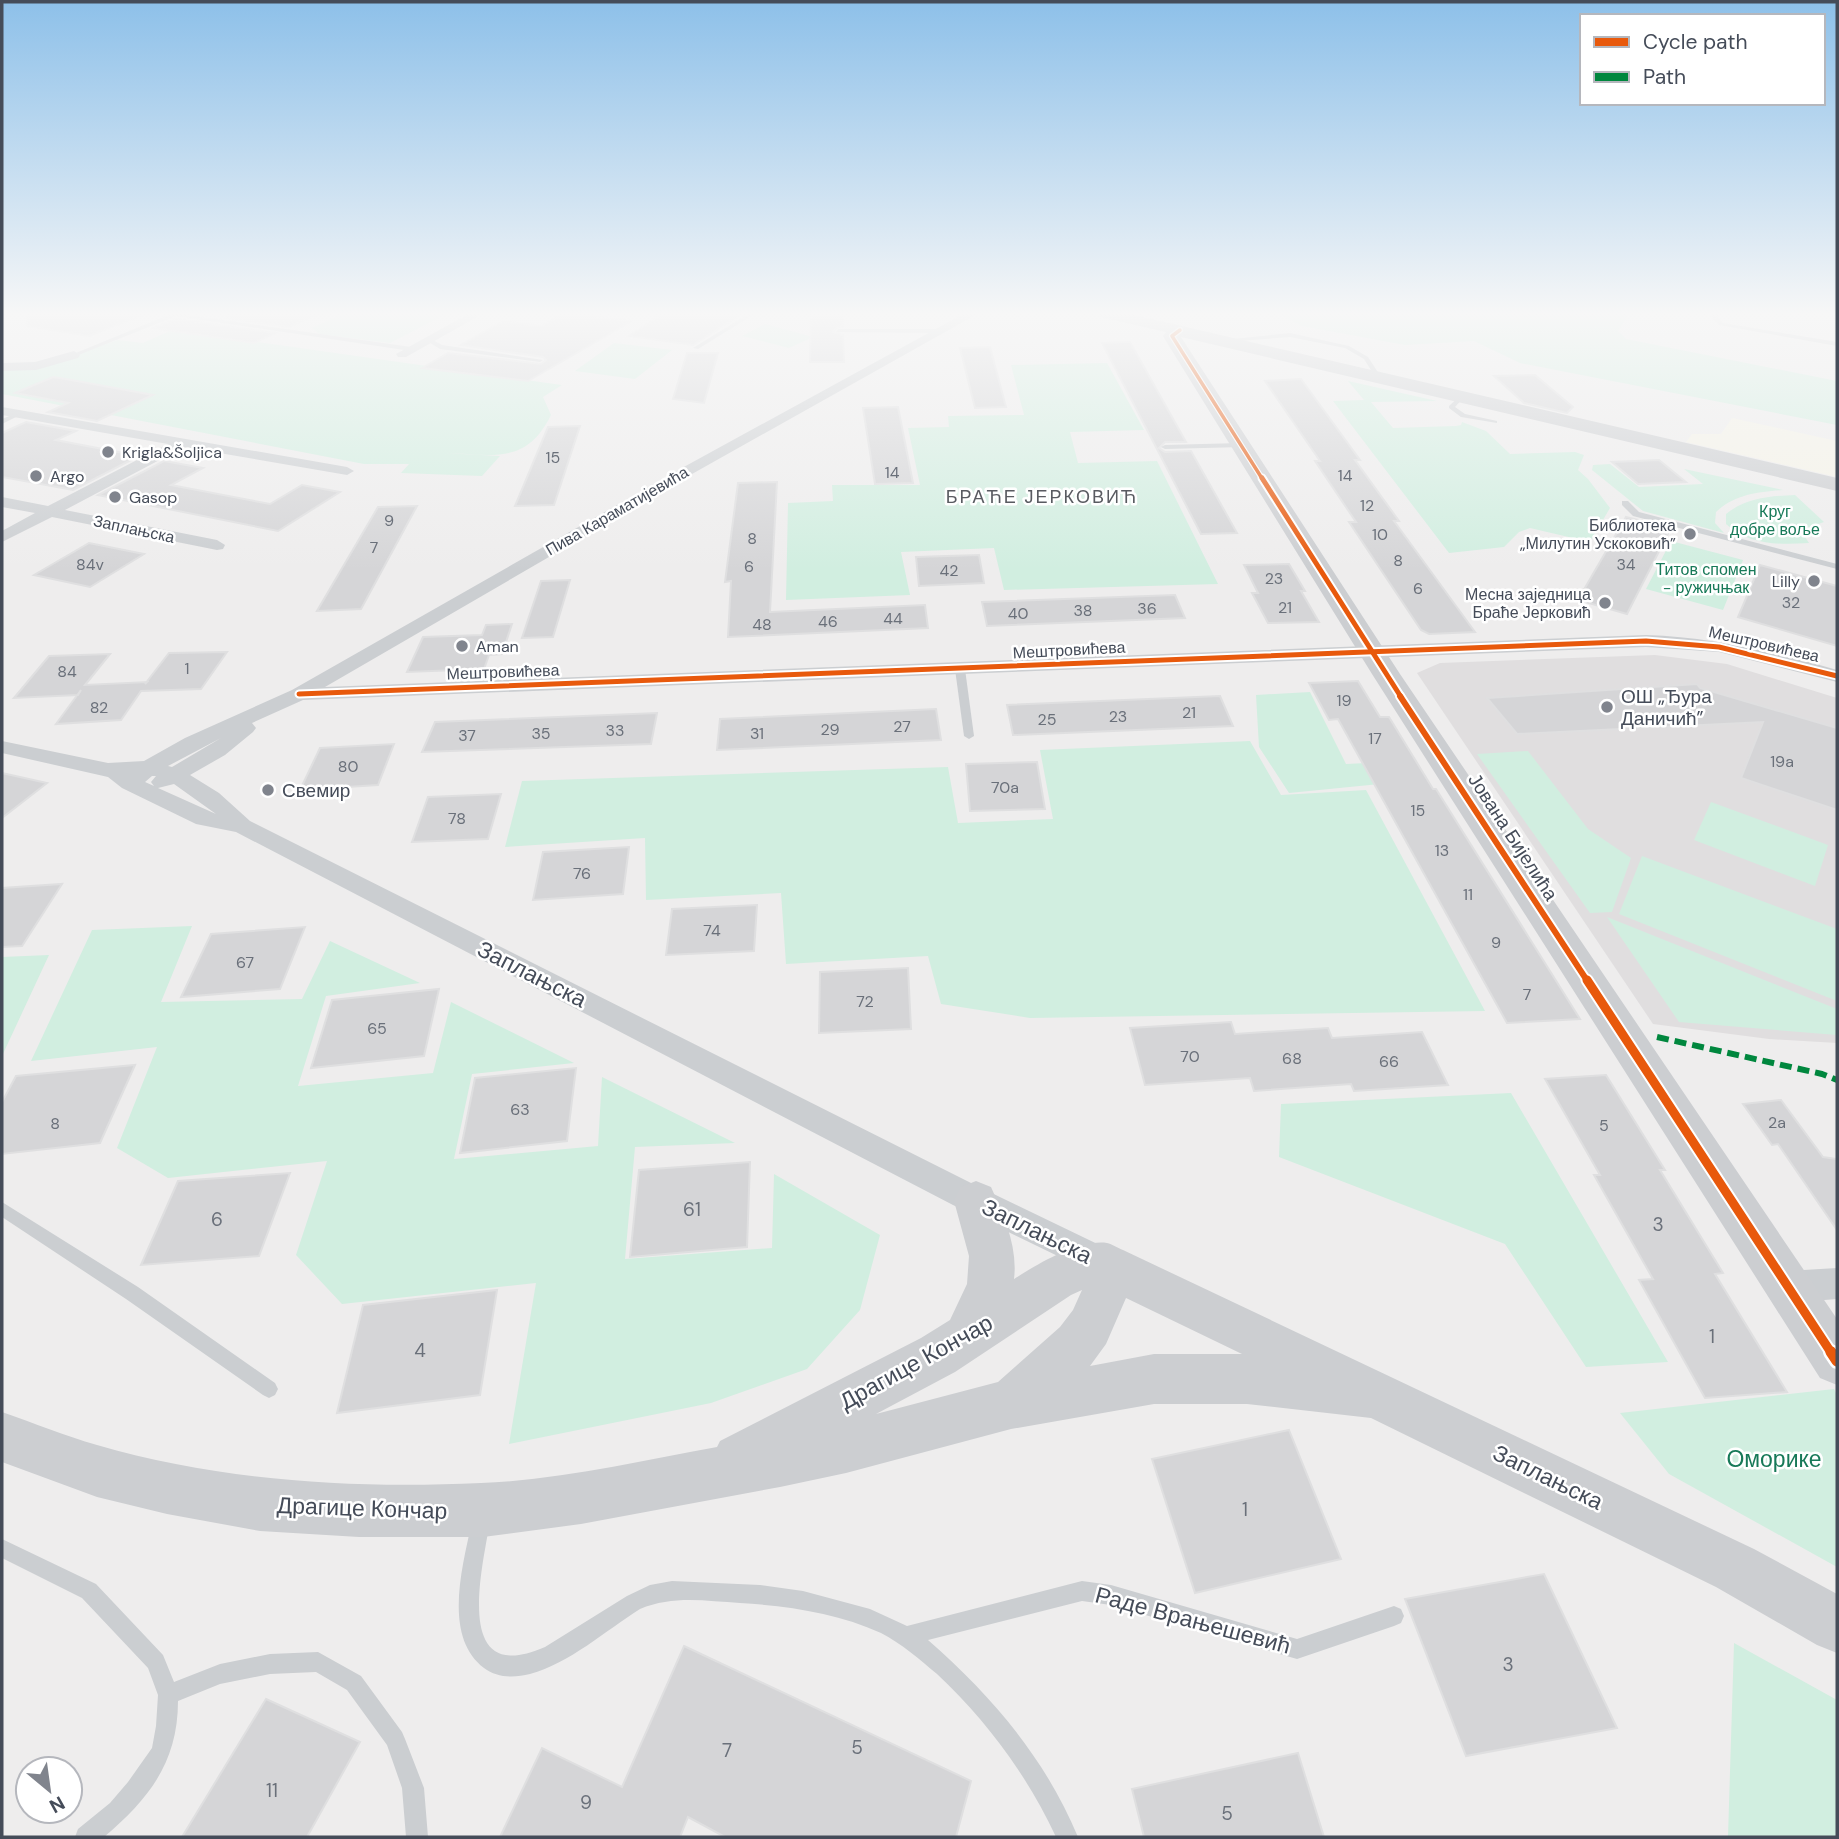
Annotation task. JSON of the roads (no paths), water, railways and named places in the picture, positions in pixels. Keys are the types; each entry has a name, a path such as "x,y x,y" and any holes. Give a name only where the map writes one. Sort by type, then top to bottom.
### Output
{"street":[{"name":"Пива Караматијевића","path":"134,778 192,743 299,694 818,399"},
{"name":"Јована Бијелића","path":"1211,399 1371,650 1837,1361"},
{"path":"1474,399 1837,484"},
{"path":"2,411 347,471"},
{"path":"2,537 183,442"},
{"name":"Заплањска","path":"2,502 217,545"},
{"name":"Мештровићева","path":"299,694 960,669 1371,650 1681,641 1762,655 1837,676"},
{"name":"Пива Караматијевића","path":"134,778 173,776 218,750 272,708"},
{"name":"Заплањска","path":"2,747 134,778 204,819 242,826 976,1201 1735,1568 1837,1625"},
{"name":"Заплањска","path":"173,776 225,807 242,826"},
{"path":"966,1338 985,1303 993,1271 993,1248 976,1201"},
{"path":"1011,1404 1072,1350 1089,1329 1104,1301 1108,1284 1107,1265"},
{"name":"Драгице Кончар","path":"728,1469 762,1445 966,1338 1055,1279 1083,1268 1107,1265"},
{"path":"1787,1287 1837,1283"},
{"name":"Драгице Кончар","path":"4,1442 120,1477 260,1505 359,1510 483,1510 581,1498 846,1447 1011,1404 1154,1379 1247,1379 1376,1394"}],"lane":[{"path":"1459,399 1451,407 1463,416 1495,422"},
{"path":"2,422 19,414"},
{"path":"1165,447 1240,445"},
{"path":"1625,503 1636,514 1837,567"},
{"path":"960,669 969,736"},
{"path":"2,1209 132,1293 270,1389"},
{"path":"483,1510 469,1596 468,1621 481,1654 496,1664 511,1668 530,1664 650,1595 692,1589 780,1595 850,1612 907,1636 972,1692 1012,1739 1040,1782 1068,1837"},
{"path":"2,1548 89,1591 156,1662 168,1695 168,1719 160,1753 131,1795 86,1837"},
{"name":"Раде Врањешевић","path":"907,1636 1082,1591 1111,1595 1297,1649 1394,1616"},
{"path":"168,1695 220,1674 270,1664 318,1662 354,1684 395,1739 413,1788 417,1837"}],"place":[{"name":"Krigla&Šoljica","path":"108,452"},
{"name":"Argo","path":"36,476"},
{"name":"Gasop","path":"115,497"},
{"name":"Библиотека „Милутин Ускоковић”","path":"1690,534"},
{"name":"Lilly","path":"1814,581"},
{"name":"Месна заједница Браће Јерковић","path":"1605,603"},
{"name":"Aman","path":"462,646"},
{"name":"ОШ „Ђура Даничић”","path":"1607,707"},
{"name":"Свемир","path":"268,790"}],"district":[{"name":"БРАЋЕ ЈЕРКОВИЋ","path":"1042,497"}],"park label":[{"name":"Круг добре воље","path":"1775,520"},
{"name":"Титов спомен - ружичњак","path":"1706,578"},
{"name":"Оморике","path":"1774,1459"}]}
